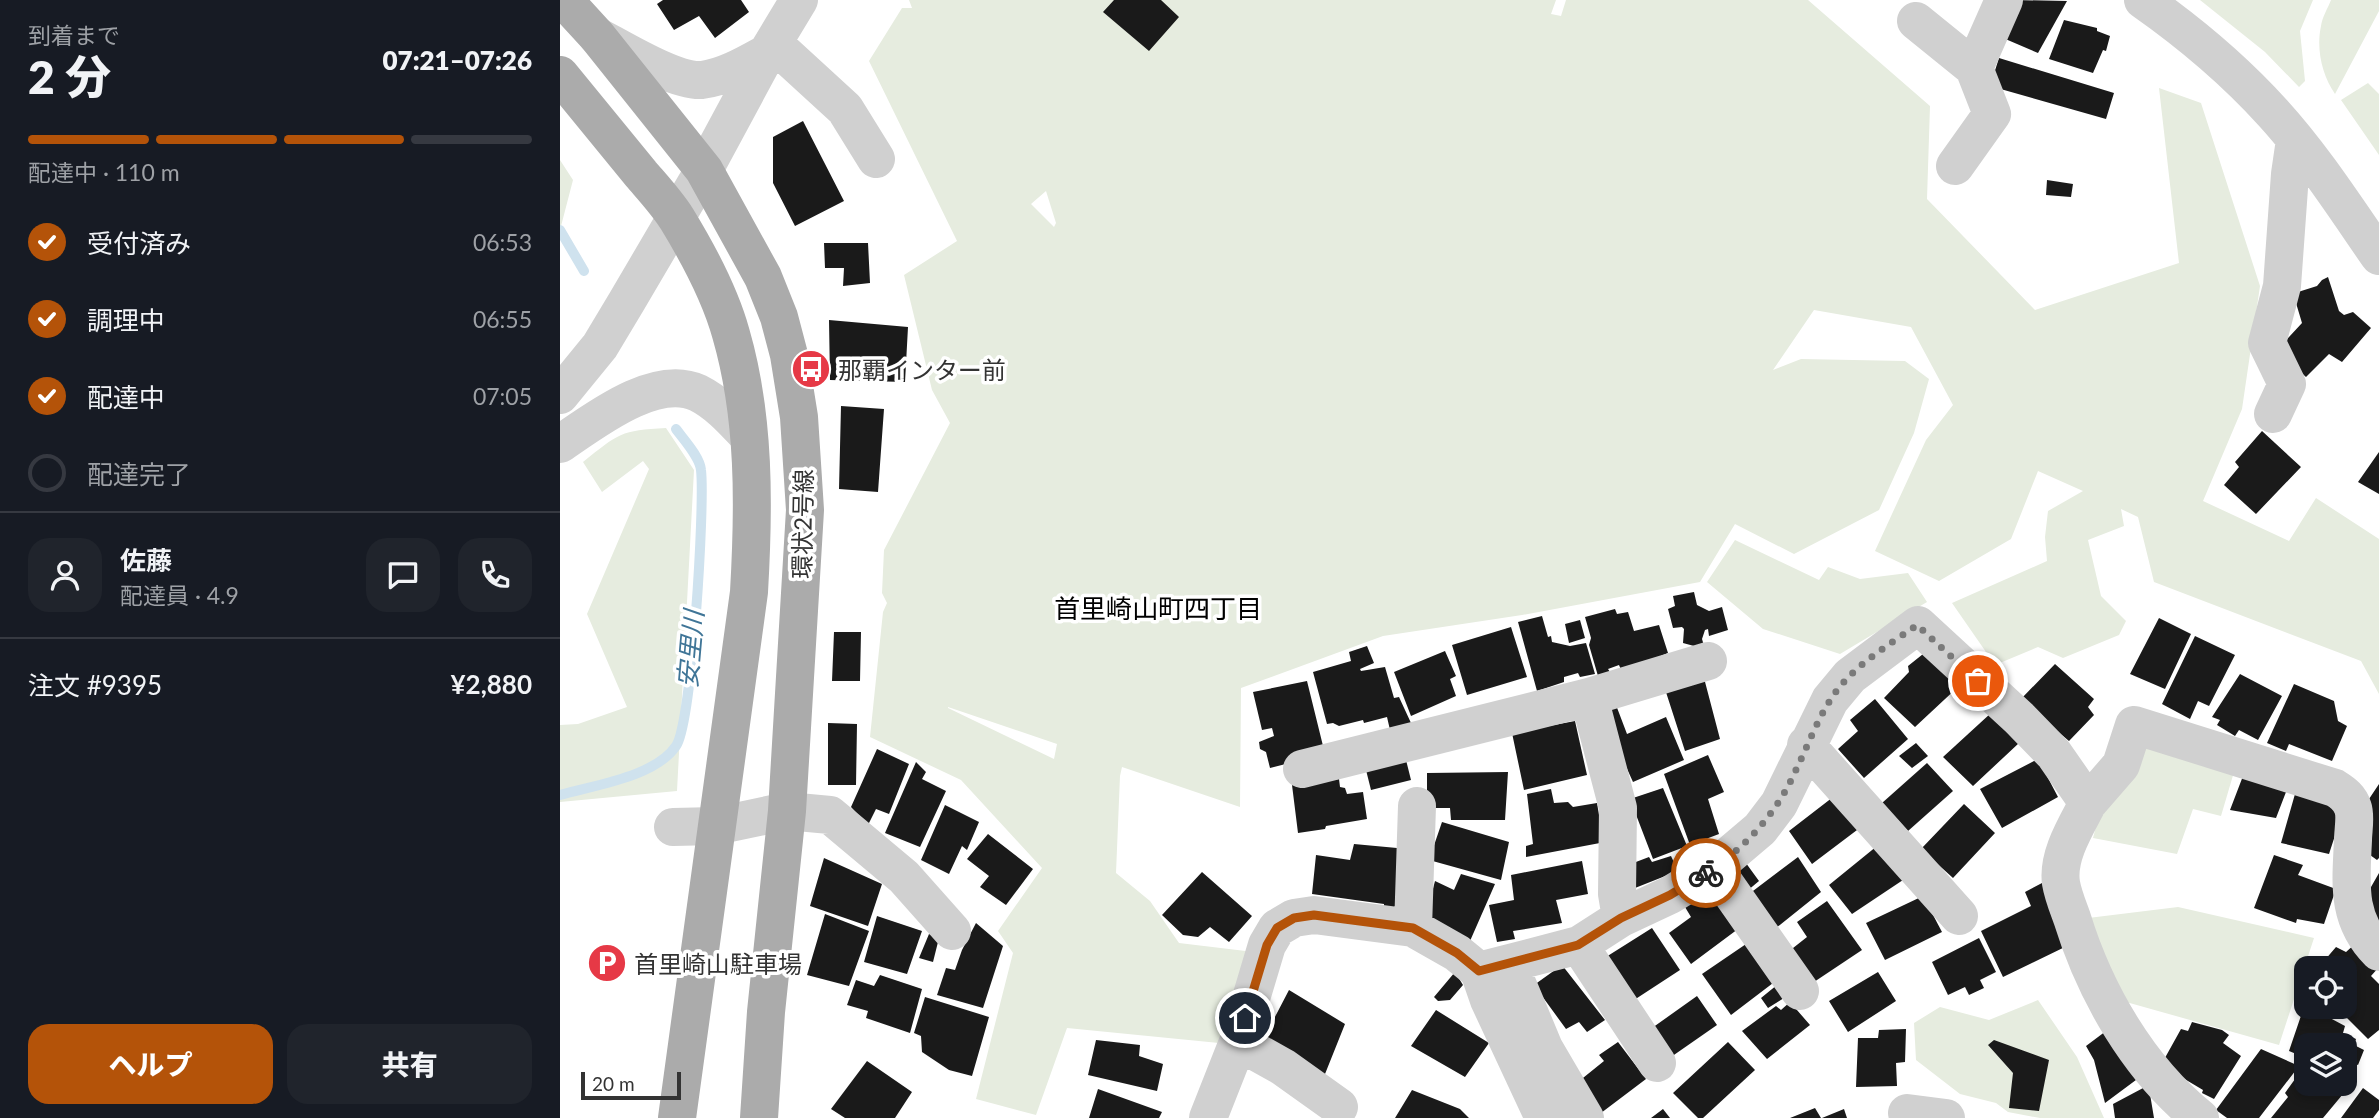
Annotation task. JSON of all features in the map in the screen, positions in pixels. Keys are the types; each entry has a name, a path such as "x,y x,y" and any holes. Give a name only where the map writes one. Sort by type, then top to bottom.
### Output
{"main road":[{"name":"環状2号線","path":"564,0 597,36 704,170 763,277 779,317 800,417 806,510 787,811 766,1012 759,1118"},
{"name":"環状2号線","path":"560,75 676,217 713,285 731,332 739,366 748,436 753,523 748,592 677,1118"}],"street":[{"path":"560,395 600,346 704,170 799,0"},
{"path":"1975,68 2004,0"},
{"path":"2143,0 2179,25 2230,69 2274,114 2321,172 2379,256"},
{"path":"1916,21 1975,68 1992,114 1955,166"},
{"path":"597,36 676,75 694,80 720,75 770,48"},
{"path":"770,48 845,109 876,159"},
{"path":"2273,414 2287,384 2267,343 2282,286 2295,140"},
{"path":"560,444 600,417 635,398 668,388 697,393 724,410 748,436"},
{"path":"1494,968 1578,945 1621,918 1670,895 1714,868 1760,829 1779,804 1830,700 1850,676 1917,625 2054,754 2088,803"},
{"path":"1303,769 1589,697 1708,661"},
{"path":"1589,697 1618,808 1617,894 1621,918"},
{"path":"2191,1111 2153,1072 2124,1032 2076,932 2060,881 2071,836 2088,803 2120,765 2134,725 2335,788 2346,795 2354,809 2351,876 2353,911 2369,942 2379,952"},
{"path":"1806,745 1959,916"},
{"path":"1413,928 1417,806"},
{"path":"673,827 716,826 787,811 830,815 904,877 953,931"},
{"path":"1714,868 1800,991"},
{"path":"1208,1118 1238,1042 1267,945 1277,928 1294,918 1314,915 1413,928 1457,953 1494,968 1585,1118"},
{"path":"1578,945 1657,1063"},
{"path":"1494,968 1489,1000 1543,1118"},
{"path":"1238,1042 1283,1067 1339,1107"},
{"path":"1906,1114 1945,1118"}],"shaded area":[{"path":"909,0 1556,0 1551,14 1561,16 1566,0 1808,0 1930,106 1927,199 2035,310 2179,263 2159,88 2201,103 2260,286 2242,409 2203,501 2289,541 2316,498 2379,539 2379,694 2361,661 2154,582 2138,517 2121,509 2124,526 2088,540 2101,596 2126,621 2119,635 2063,658 2038,647 1995,665 1952,603 2047,561 2045,537 2048,511 2083,491 2038,471 2011,539 1939,581 1875,551 1926,440 1953,405 1911,327 1814,310 1773,370 1801,359 1905,361 1929,379 1914,433 1879,510 1794,554 1735,524 1700,582 1522,615 1383,636 1241,688 1240,807 1122,767 1120,776 1116,873 1150,901 1179,943 1254,952 1219,1043 1067,1028 1036,1115 976,1099 1013,953 998,931 1042,868 961,780 870,737 883,612 887,603 882,593 884,550 950,423 932,390 904,275 957,241 869,61 902,8 912,8","holes":["1046,191 1056,223 1054,227 1031,204","948,708 1057,744 1054,759"]},
{"path":"2200,0 2313,0 2300,31 2305,81 2299,87 2265,52"},
{"path":"2331,0 2379,0 2379,11 2335,94 2324,70 2319,44 2322,23"},
{"path":"2368,83 2379,94 2379,155 2341,100"},
{"path":"560,160 573,180 560,230"},
{"path":"666,428 694,470 677,791 560,802 560,725 578,724 627,707 587,614 649,469 643,461 602,492 583,462 621,435 639,430"},
{"path":"1735,540 1819,580 1828,567 1860,579 1908,573 1927,602 1840,654 1763,629 1707,582"},
{"path":"2149,740 2234,772 2221,816 2193,809 2177,854 2093,838 2102,803"},
{"path":"2178,907 2314,938 2308,956 2294,956 2294,999 2279,1045 2119,1000 2080,919"},
{"path":"2038,1000 2077,1057 2104,1118 2040,1118 2008,1112 1996,1103 1960,1094 1916,1060 1914,1023 1940,1007 1989,1020"}],"building":[{"path":"663,0 741,0 749,12 715,38 699,16 674,30 657,4"},
{"path":"1114,0 1161,0 1179,17 1149,51 1103,12"},
{"path":"2014,0 2067,1 2038,53 1996,35"},
{"path":"2064,20 2097,28 2097,31 2110,36 2106,51 2103,50 2093,73 2049,59"},
{"path":"1999,58 2114,93 2106,119 1990,86"},
{"path":"803,121 844,201 795,226 773,183 773,137"},
{"path":"2047,180 2073,184 2071,197 2046,195"},
{"path":"824,243 868,243 870,283 843,286 844,268 825,268"},
{"path":"2328,277 2339,311 2344,315 2353,312 2371,328 2342,362 2329,354 2306,377 2277,350 2302,323 2296,303 2298,292 2317,286"},
{"path":"829,320 908,327 905,382 830,380"},
{"path":"841,406 884,409 878,492 839,489"},
{"path":"2262,431 2301,467 2256,514 2224,485 2239,467 2235,462"},
{"path":"2379,452 2379,494 2358,482"},
{"path":"1694,592 1697,605 1709,611 1722,607 1728,630 1709,636 1708,629 1705,630 1702,639 1705,649 1683,643 1684,629 1673,628 1668,609 1675,606 1673,596"},
{"path":"1615,609 1617,614 1628,612 1634,631 1659,625 1668,653 1622,672 1619,665 1598,676 1589,645 1591,638 1585,617"},
{"path":"1542,616 1552,642 1570,646 1586,643 1595,674 1580,677 1578,673 1564,677 1564,682 1537,691 1518,622"},
{"path":"2159,618 2191,634 2165,689 2130,674"},
{"path":"1580,620 1585,638 1569,643 1565,624"},
{"path":"1511,627 1527,677 1467,695 1452,645"},
{"path":"834,632 861,632 860,681 832,681"},
{"path":"2195,636 2235,655 2209,706 2198,701 2190,719 2162,704"},
{"path":"1367,646 1374,663 1360,669 1361,671 1385,667 1394,698 1399,697 1411,723 1390,730 1387,717 1339,726 1327,724 1313,672 1351,661 1349,652"},
{"path":"1445,651 1456,676 1450,679 1456,696 1411,716 1394,672"},
{"path":"1923,654 1959,686 1915,727 1884,698 1909,672 1908,666"},
{"path":"2055,664 2094,699 2088,707 2094,715 2069,741 2020,700"},
{"path":"2240,674 2282,696 2258,740 2239,730 2235,736 2217,725 2220,720 2212,717"},
{"path":"1704,678 1720,739 1685,751 1664,686"},
{"path":"1307,681 1325,754 1270,768 1266,752 1260,749 1259,742 1274,736 1272,728 1262,730 1253,692"},
{"path":"2294,684 2334,701 2338,721 2347,726 2332,761 2289,744 2286,751 2267,743"},
{"path":"1875,699 1908,739 1864,778 1838,749 1858,731 1850,720"},
{"path":"1616,705 1627,734 1666,717 1684,760 1633,782 1614,740 1605,707"},
{"path":"1991,713 2019,743 1973,786 1943,757"},
{"path":"1575,721 1587,775 1524,790 1512,733"},
{"path":"828,723 857,724 856,785 828,785"},
{"path":"1916,743 1928,756 1912,768 1899,756"},
{"path":"877,749 909,764 889,814 876,809 868,825 851,807"},
{"path":"1404,752 1411,780 1371,790 1364,762"},
{"path":"1708,755 1724,792 1708,799 1719,834 1690,845 1664,774"},
{"path":"2038,759 2058,797 2002,828 1980,789"},
{"path":"916,762 926,772 922,779 946,791 920,847 885,833"},
{"path":"1927,763 1953,791 1908,831 1882,803"},
{"path":"1508,772 1505,820 1451,820 1450,808 1427,808 1427,773"},
{"path":"2243,776 2286,792 2276,818 2230,810"},
{"path":"1339,779 1340,787 1345,788 1347,794 1363,792 1367,819 1298,833 1292,785"},
{"path":"2379,784 2377,860 2363,850 2365,805"},
{"path":"2297,787 2342,814 2329,854 2281,843"},
{"path":"1663,788 1687,846 1653,859 1630,799"},
{"path":"1551,789 1554,803 1568,802 1573,807 1597,803 1600,843 1526,857 1526,846 1533,844 1527,794"},
{"path":"1837,794 1861,827 1812,864 1789,831"},
{"path":"1964,804 1995,833 1953,878 1921,849"},
{"path":"945,805 979,822 967,850 962,846 949,874 921,860"},
{"path":"1442,822 1509,842 1501,880 1429,860"},
{"path":"988,834 1033,869 1006,905 980,887 989,876 967,859"},
{"path":"1354,844 1397,848 1403,915 1384,914 1384,904 1312,894 1316,855 1350,860"},
{"path":"1877,846 1903,880 1852,914 1829,885"},
{"path":"2274,855 2303,865 2298,875 2336,889 2324,924 2297,919 2296,923 2254,908"},
{"path":"1671,856 1678,871 1635,888 1628,865 1649,857 1652,862"},
{"path":"1798,857 1821,892 1776,928 1749,894"},
{"path":"824,858 882,884 868,926 810,906"},
{"path":"1743,859 1759,881 1747,891 1730,869"},
{"path":"1582,861 1588,894 1556,900 1562,923 1513,931 1515,939 1497,942 1489,905 1514,900 1511,875"},
{"path":"1202,872 1252,916 1229,942 1210,927 1198,937 1183,935 1162,915"},
{"path":"2379,873 2379,922 2363,901"},
{"path":"1461,874 1495,884 1470,941 1426,916 1435,881 1454,890"},
{"path":"2042,883 2069,945 2003,977 1981,931 2031,906 2025,892"},
{"path":"1704,885 1738,929 1691,964 1669,933 1691,917 1682,902"},
{"path":"1923,896 1942,932 1885,960 1866,923"},
{"path":"1827,901 1862,950 1811,984 1788,952 1807,937 1797,922"},
{"path":"825,914 869,931 849,986 807,975"},
{"path":"877,916 922,931 907,974 864,962"},
{"path":"976,923 1003,946 983,1008 937,995 946,968 955,970"},
{"path":"1652,928 1680,970 1631,1002 1606,957"},
{"path":"929,934 939,938 933,962 919,958"},
{"path":"1979,938 1996,972 1980,980 1984,988 1969,995 1965,987 1948,995 1932,962"},
{"path":"1749,942 1777,980 1731,1015 1702,974"},
{"path":"2356,943 2379,967 2371,976 2379,984 2379,1030 2368,1039 2348,1019 2357,1019 2357,956 2328,956 2336,947 2346,952"},
{"path":"1562,965 1605,1020 1587,1032 1579,1022 1566,1029 1534,985"},
{"path":"1455,972 1463,985 1450,1000 1438,1001 1434,997"},
{"path":"1878,972 1896,1001 1848,1032 1829,1001"},
{"path":"880,975 922,989 910,1033 866,1018 868,1011 847,1005 856,980 874,986"},
{"path":"1782,981 1792,993 1768,1008 1761,998"},
{"path":"1289,990 1345,1024 1323,1079 1264,1038"},
{"path":"1697,996 1717,1025 1671,1057 1652,1028"},
{"path":"925,997 989,1017 972,1076 949,1070 922,1052 921,1036 914,1033"},
{"path":"1790,1002 1810,1025 1767,1059 1742,1031 1776,1006 1781,1010"},
{"path":"1436,1010 1489,1043 1465,1077 1411,1046"},
{"path":"2300,1019 2332,1019 2345,1026 2343,1033 2295,1033"},
{"path":"2192,1022 2222,1030 2229,1035 2223,1043 2241,1056 2214,1099 2161,1065 2181,1029 2188,1031"},
{"path":"1906,1029 1905,1062 1896,1063 1897,1086 1856,1087 1858,1038 1878,1038 1879,1030"},
{"path":"2106,1031 2140,1077 2105,1103 2094,1060 2086,1046"},
{"path":"2294,1036 2294,1053 2289,1051"},
{"path":"1096,1040 1140,1045 1139,1056 1163,1064 1157,1091 1088,1075"},
{"path":"1994,1040 2049,1060 2039,1111 2009,1108 2013,1073 1988,1045"},
{"path":"1618,1042 1646,1079 1601,1113 1578,1082 1604,1061 1599,1055"},
{"path":"1728,1042 1755,1070 1703,1118 1698,1118 1673,1093"},
{"path":"2357,1046 2364,1050 2357,1065"},
{"path":"2261,1049 2294,1064 2294,1072 2259,1118 2227,1118 2216,1110"},
{"path":"867,1061 912,1092 895,1118 845,1118 831,1109"},
{"path":"2294,1081 2294,1096 2341,1096 2323,1118 2271,1118 2288,1097 2285,1093"},
{"path":"2145,1087 2150,1094 2154,1118 2115,1118 2113,1104"},
{"path":"2363,1088 2379,1100 2379,1110 2373,1118 2341,1118"},
{"path":"1098,1089 1162,1112 1159,1118 1089,1118"},
{"path":"1412,1090 1460,1109 1469,1118 1395,1118"},
{"path":"1815,1108 1821,1118 1790,1118"},
{"path":"1663,1109 1670,1118 1651,1118"},
{"path":"1844,1109 1847,1118 1822,1118"}],"waterway":[{"name":"安里川","path":"560,230 584,271"},
{"name":"安里川","path":"560,795 623,778 654,765 676,746 682,729 696,612 702,491 698,460 676,429"}],"way so far":[{"path":"1706,873 1760,829 1779,804 1830,700 1850,676 1917,625 1978,681"}],"place":[{"name":"那覇インター前","path":"811,369"},
{"name":"首里崎山駐車場","path":"607,963"}],"district":[{"name":"首里崎山町四丁目","path":"1158,608"}],"route":[{"path":"1245,1018 1267,945 1277,928 1294,918 1314,915 1413,928 1457,953 1479,971 1578,945 1621,918 1670,895 1706,873"}]}
